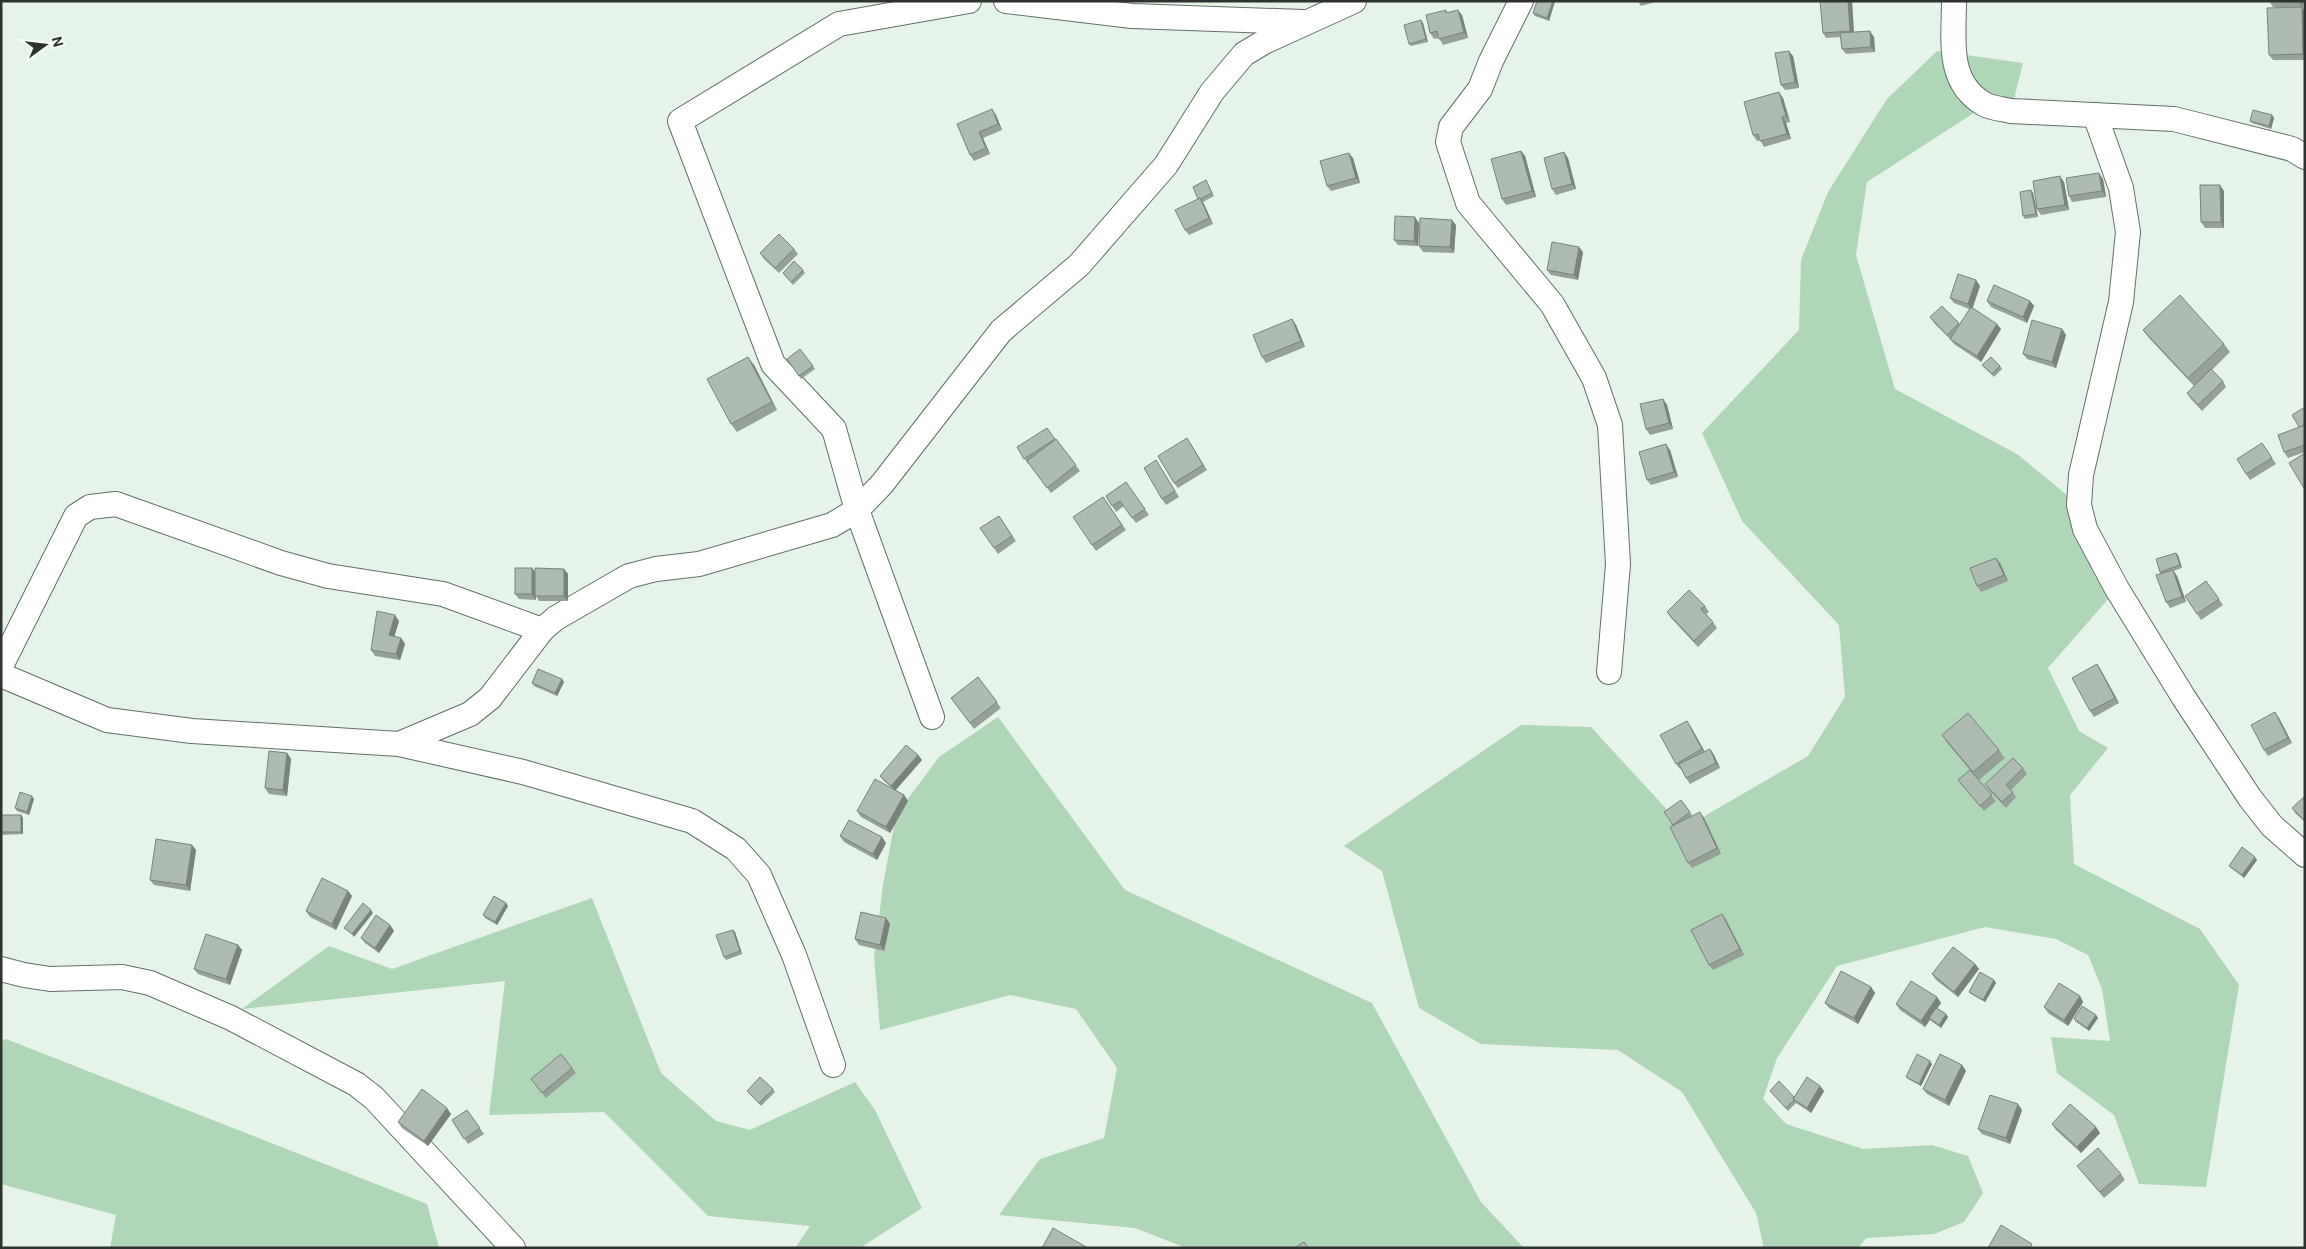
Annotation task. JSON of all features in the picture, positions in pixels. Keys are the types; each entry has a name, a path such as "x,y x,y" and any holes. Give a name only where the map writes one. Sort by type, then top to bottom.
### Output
{"street":[{"path":"932,717 856,510 834,429 773,364 680,121 839,24 970,1"},
{"path":"1006,1 1132,16 1310,22"},
{"path":"398,744 470,714 490,698 542,630 556,618 629,576 656,569 699,564 832,525 856,510 882,484 1001,331 1078,266 1160,172 1212,92 1244,54 1264,42 1354,1"},
{"path":"1521,1 1491,61 1480,90 1451,127 1448,142 1468,203 1552,304 1594,378 1610,425 1618,564 1609,672"},
{"path":"1954,1 1953,52 1956,71 1968,92 1986,105 2010,111 2174,119 2292,149 2305,157"},
{"path":"2095,115 2120,188 2128,232 2121,302 2081,476 2079,505 2085,529 2117,589 2184,698 2250,798 2272,826 2305,855"},
{"path":"1,666 76,516 90,507 116,504 281,563 328,576 443,594 542,630"},
{"path":"1,675 107,720 192,731 398,744 523,772 692,821 736,849 759,875 794,955 834,1065"},
{"path":"1,969 50,979 122,977 150,983 230,1018 356,1084 374,1098 513,1248"}],"green space":[{"path":"1937,51 2023,63 2011,111 1986,105 1867,182 1856,255 1895,389 2017,454 2079,505 2117,589 2048,668 2079,731 2108,748 2070,795 2074,864 2200,929 2239,985 2206,1187 2139,1184 2114,1115 2057,1073 2051,1037 2110,1041 2102,989 2088,955 2056,939 1985,927 1837,966 1777,1058 1763,1099 1786,1124 1863,1149 1932,1145 1968,1156 1983,1193 1964,1222 1934,1234 1866,1238 1858,1248 1764,1248 1756,1213 1682,1092 1618,1050 1481,1044 1419,1008 1382,871 1344,846 1521,725 1591,727 1684,828 1808,756 1845,697 1839,625 1742,521 1702,433 1799,330 1801,260 1828,192 1887,99"},
{"path":"998,717 1125,890 1372,1003 1481,1202 1524,1248 1186,1248 1135,1228 999,1215 1040,1159 1104,1138 1117,1068 1076,1009 1010,995 880,1030 874,957 883,885 896,815 939,757"},
{"path":"592,898 661,1073 716,1121 750,1130 855,1082 875,1110 922,1208 860,1248 795,1248 810,1226 708,1216 604,1112 489,1115 505,981 242,1009 329,946 392,969"},
{"path":"6,1039 427,1204 439,1248 110,1248 116,1215 1,1184 1,1041"}],"building":[{"path":"1537,1 1553,1 1547,18 1533,13"},
{"path":"1820,1 1848,1 1850,31 1823,33"},
{"path":"2302,7 2303,54 2269,55 2267,8"},
{"path":"1446,10 1446,13 1458,10 1464,32 1439,39 1437,31 1430,33 1426,15"},
{"path":"1421,20 1426,39 1409,44 1404,25"},
{"path":"1870,31 1871,47 1842,49 1840,33"},
{"path":"1789,51 1795,82 1781,85 1775,53"},
{"path":"1779,92 1786,116 1782,117 1787,134 1760,141 1758,134 1753,135 1744,102"},
{"path":"992,109 998,124 979,132 986,148 970,155 957,124"},
{"path":"2253,110 2272,115 2269,126 2250,121"},
{"path":"1521,151 1532,191 1502,199 1491,159"},
{"path":"1564,152 1572,184 1552,189 1544,158"},
{"path":"1349,153 1356,178 1327,186 1320,161"},
{"path":"2099,173 2102,191 2069,196 2066,178"},
{"path":"2060,176 2065,205 2037,209 2033,181"},
{"path":"1206,180 1212,193 1198,199 1193,187"},
{"path":"2200,185 2220,185 2221,222 2201,222"},
{"path":"2031,190 2036,214 2023,216 2020,192"},
{"path":"1200,198 1209,218 1185,230 1175,210"},
{"path":"1395,216 1415,217 1414,241 1394,240"},
{"path":"1420,218 1452,220 1450,247 1419,246"},
{"path":"779,234 794,249 775,268 760,253"},
{"path":"1552,242 1579,247 1574,275 1547,270"},
{"path":"794,261 803,270 791,282 783,273"},
{"path":"1958,274 1976,280 1968,304 1950,298"},
{"path":"1994,285 2030,301 2023,317 1987,301"},
{"path":"2180,295 2224,344 2188,378 2143,330"},
{"path":"1942,306 1959,323 1947,335 1930,317"},
{"path":"1971,307 1997,324 1977,356 1950,339"},
{"path":"1292,319 1301,341 1262,357 1253,335"},
{"path":"2032,320 2062,329 2052,362 2023,354"},
{"path":"800,349 813,366 799,376 787,359"},
{"path":"748,357 772,402 731,424 707,379"},
{"path":"1991,357 2000,366 1992,374 1982,365"},
{"path":"2211,369 2223,381 2198,405 2187,393"},
{"path":"1663,399 1669,423 1646,429 1640,404"},
{"path":"2305,407 2305,425 2299,427 2292,415"},
{"path":"2305,425 2305,445 2284,452 2278,435"},
{"path":"1047,428 1055,439 1024,459 1017,447"},
{"path":"1187,438 1203,465 1174,483 1158,456"},
{"path":"1056,439 1076,465 1047,488 1027,461"},
{"path":"2262,443 2272,458 2246,474 2237,459"},
{"path":"1666,444 1674,472 1647,480 1639,452"},
{"path":"2305,453 2305,490 2289,463"},
{"path":"1156,460 1175,491 1162,499 1144,468"},
{"path":"1126,482 1145,509 1132,518 1120,501 1112,506 1106,496"},
{"path":"1103,497 1122,525 1092,545 1073,517"},
{"path":"999,516 1012,536 994,548 980,528"},
{"path":"2176,553 2180,565 2160,572 2156,559"},
{"path":"1996,558 2004,575 1977,586 1970,568"},
{"path":"515,568 532,568 532,594 515,594"},
{"path":"535,568 564,569 564,596 535,596"},
{"path":"2173,570 2182,597 2166,602 2156,575"},
{"path":"2206,581 2219,599 2197,614 2185,596"},
{"path":"1689,590 1705,606 1701,609 1713,622 1694,641 1667,612"},
{"path":"377,611 395,615 389,635 401,638 396,654 371,650"},
{"path":"2097,664 2115,698 2090,711 2072,678"},
{"path":"538,669 562,679 555,693 532,683"},
{"path":"978,677 997,702 970,723 951,698"},
{"path":"2275,712 2288,738 2264,750 2251,725"},
{"path":"1968,713 1999,750 1973,772 1942,735"},
{"path":"1687,721 1702,749 1676,764 1660,735"},
{"path":"906,745 918,755 891,786 880,776"},
{"path":"1710,749 1716,763 1686,778 1679,764"},
{"path":"269,751 287,753 283,790 265,788"},
{"path":"2013,758 2023,768 2006,785 2013,792 2002,802 1985,784"},
{"path":"1970,770 1992,795 1980,806 1958,780"},
{"path":"875,779 904,795 886,827 857,811"},
{"path":"20,792 32,796 27,812 15,808"},
{"path":"2305,796 2305,821 2292,808"},
{"path":"1681,800 1690,812 1673,825 1664,812"},
{"path":"1700,812 1717,848 1688,863 1670,827"},
{"path":"1,815 21,815 21,832 1,832"},
{"path":"849,820 882,837 873,854 840,836"},
{"path":"156,839 192,845 186,885 150,880"},
{"path":"2242,847 2255,857 2242,875 2229,866"},
{"path":"322,878 348,891 332,924 306,911"},
{"path":"494,896 506,903 495,922 483,915"},
{"path":"363,903 371,910 352,934 344,928"},
{"path":"861,912 886,918 880,945 855,939"},
{"path":"1722,914 1740,949 1709,965 1691,930"},
{"path":"376,915 390,925 375,948 361,938"},
{"path":"733,930 740,951 724,957 716,935"},
{"path":"206,934 238,945 226,979 194,969"},
{"path":"1953,947 1975,964 1954,992 1932,974"},
{"path":"1841,971 1871,987 1854,1018 1825,1003"},
{"path":"1980,972 1994,980 1983,1000 1969,992"},
{"path":"1911,981 1937,997 1921,1021 1896,1004"},
{"path":"2059,983 2080,996 2064,1020 2044,1007"},
{"path":"2082,1006 2096,1015 2087,1028 2074,1019"},
{"path":"1936,1008 1946,1014 1939,1025 1929,1018"},
{"path":"561,1054 572,1068 542,1093 531,1079"},
{"path":"1917,1054 1930,1061 1919,1084 1906,1077"},
{"path":"1940,1054 1962,1065 1945,1100 1923,1089"},
{"path":"760,1077 773,1089 759,1103 747,1091"},
{"path":"1807,1077 1820,1086 1807,1108 1793,1099"},
{"path":"1779,1081 1794,1097 1794,1100 1786,1108 1770,1091"},
{"path":"422,1089 447,1108 424,1141 398,1122"},
{"path":"1990,1095 2018,1104 2006,1138 1978,1129"},
{"path":"2070,1104 2096,1127 2077,1147 2052,1124"},
{"path":"467,1110 480,1128 464,1139 452,1120"},
{"path":"2098,1148 2121,1174 2100,1192 2077,1166"},
{"path":"2001,1225 2032,1244 2030,1248 1988,1248"},
{"path":"1053,1228 1088,1248 1042,1248"},
{"path":"1304,1242 1308,1248 1294,1248"}]}
